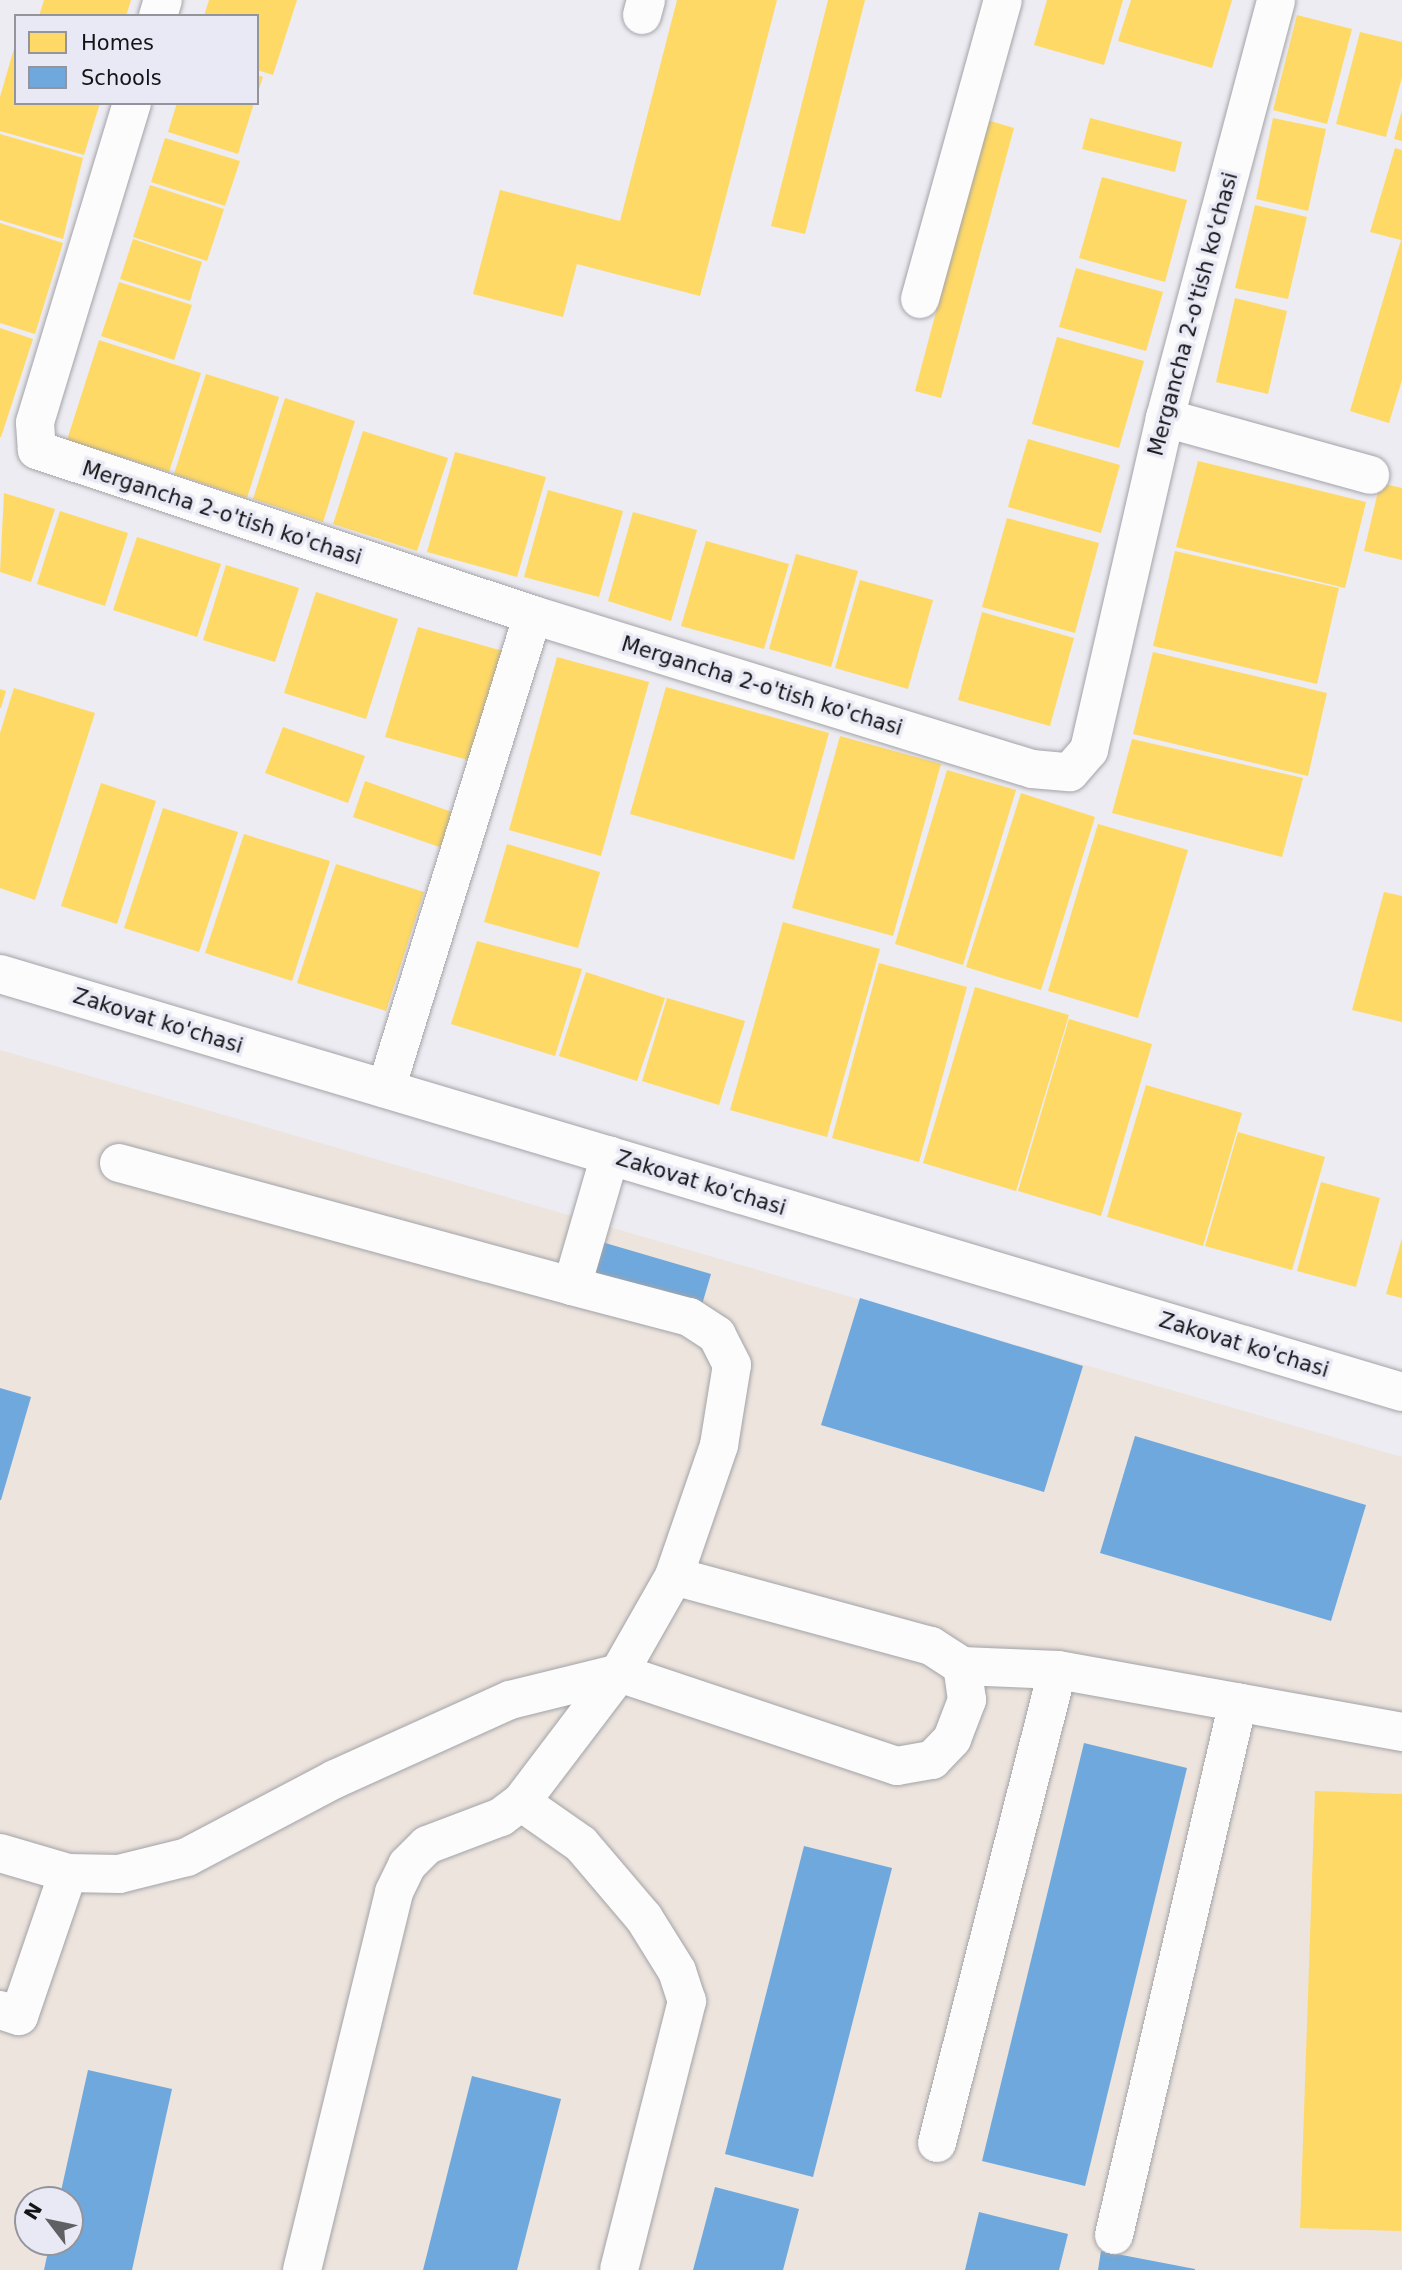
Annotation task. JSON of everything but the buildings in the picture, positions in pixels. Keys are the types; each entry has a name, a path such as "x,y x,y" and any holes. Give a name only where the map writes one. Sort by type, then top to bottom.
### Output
{"street":[{"path":"920,299 1003,0"},
{"name":"Mergancha 2-o'tish ko'chasi","path":"131,105 35,423 37,450 533,615 1032,769 1070,772 1089,750 1165,418 1276,0"},
{"path":"1165,418 1370,475"},
{"path":"386,1089 533,615"},
{"name":"Zakovat ko'chasi","path":"0,974 1402,1392"},
{"path":"572,1286 610,1156"},
{"path":"119,1163 689,1317 717,1335 732,1365 719,1445 674,1576 619,1673 521,1802 501,1817 427,1845 407,1865 394,1892 302,2270"},
{"path":"674,1576 931,1646 962,1666 1058,1670 1402,1732"},
{"path":"0,1853 68,1873 119,1874 187,1857 335,1779 510,1700 619,1673 897,1766 932,1760 952,1738 967,1700 962,1666"},
{"path":"937,2143 1058,1670"},
{"path":"1114,2235 1238,1702"},
{"path":"521,1802 580,1844 644,1918 677,1971 687,2001 619,2270"},
{"path":"0,2010 19,2016 68,1873"}],"shaded area":[{"path":"0,1050 1402,1457 1402,2270 0,2270"}]}
